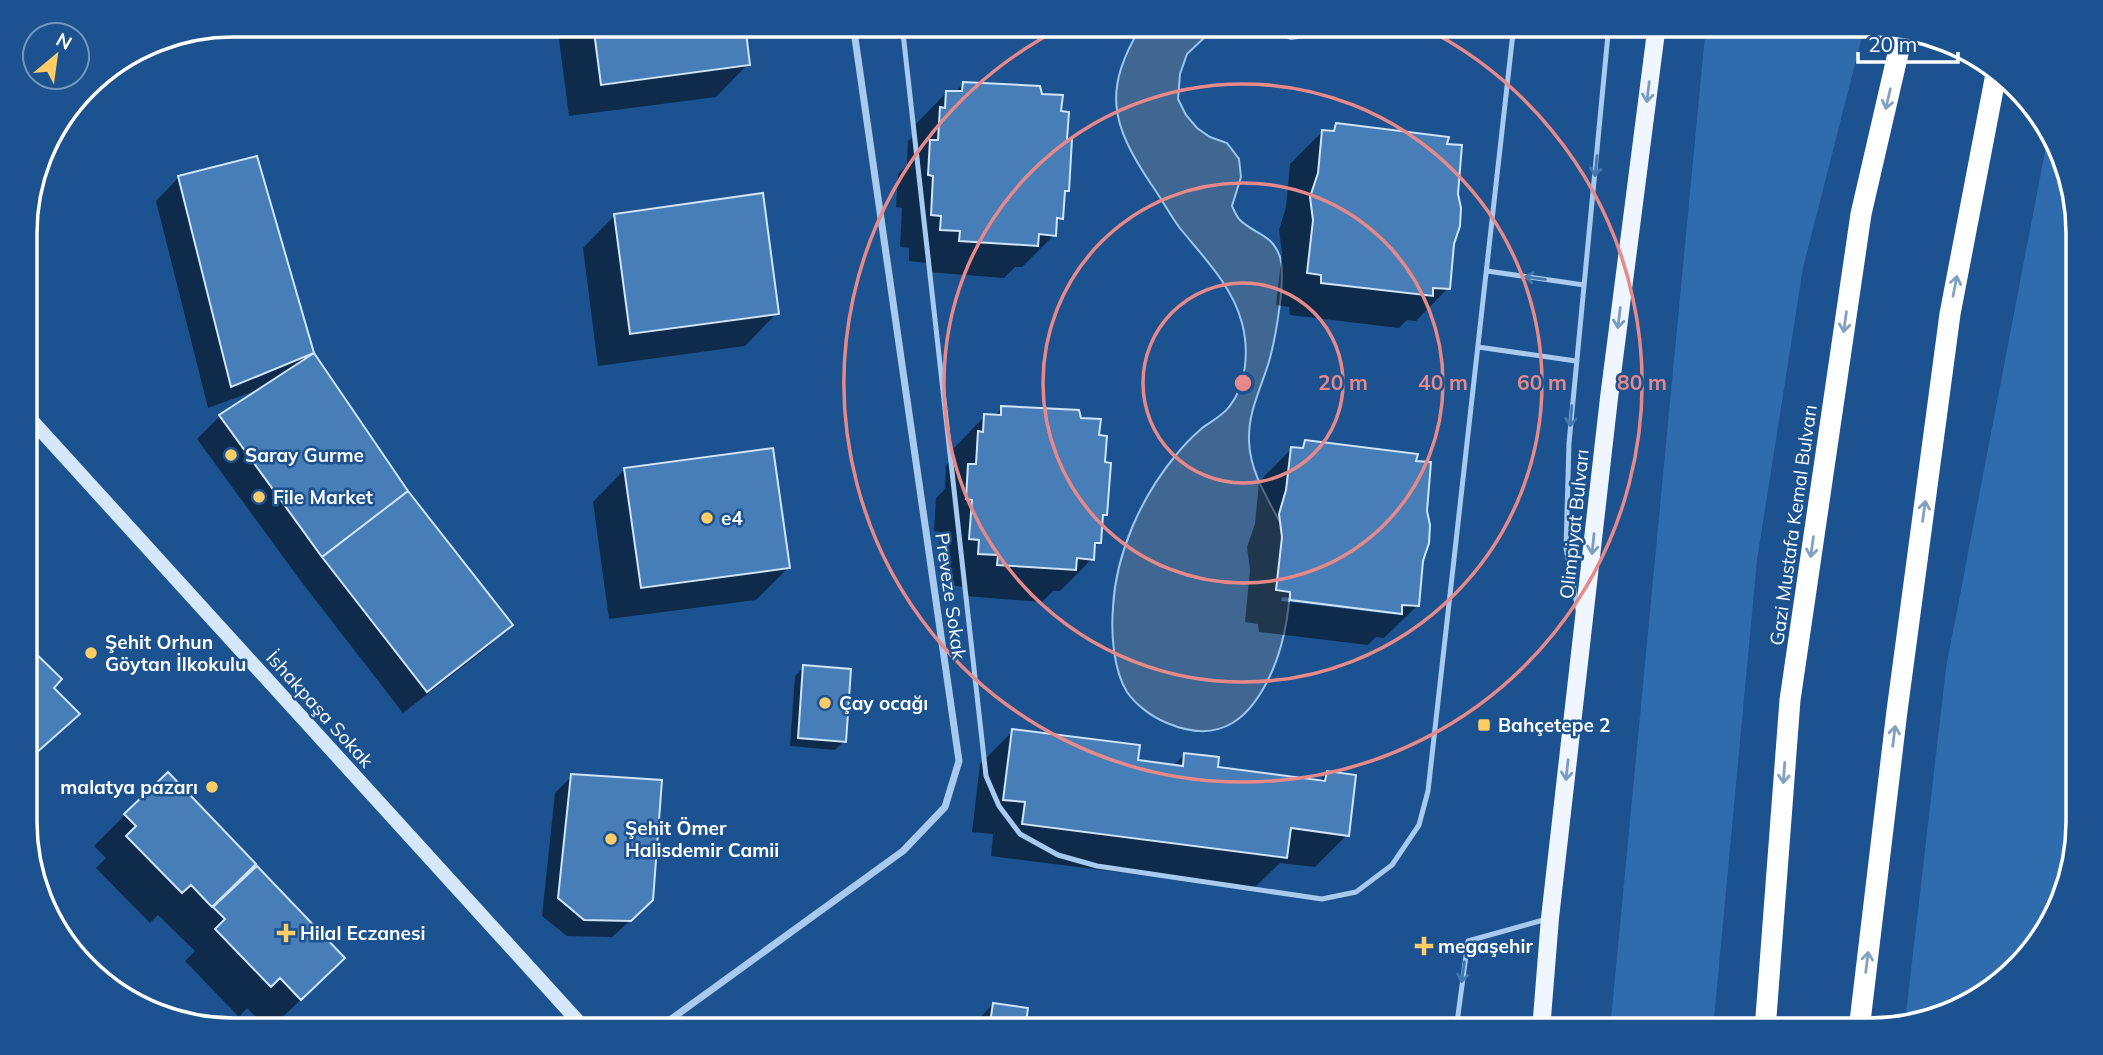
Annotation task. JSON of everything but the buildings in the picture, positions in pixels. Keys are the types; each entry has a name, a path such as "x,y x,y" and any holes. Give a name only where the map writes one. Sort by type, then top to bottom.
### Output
{"highway":[{"name":"Gazi Mustafa Kemal Bulvarı","path":"1766,1018 1790,699 1861,214 1901,39"},
{"path":"1860,1018 1899,698 1950,314 1995,82"}],"main road":[{"name":"Olimpiyat Bulvarı","path":"1542,1018 1550,918 1609,398 1655,37"}],"street":[{"name":"Preveze Sokak","path":"673,1018 903,851 945,807 959,761 855,37"},
{"name":"İshakpaşa Sokak","path":"37,426 575,1018"}],"lane":[{"path":"903,37 986,776 999,806 1020,834 1058,855 1097,866 1322,900 1356,892 1392,864 1419,825 1427,791 1513,37"},
{"path":"1583,634 1566,548 1569,443 1608,37"},
{"path":"1486,271 1584,285"},
{"path":"1478,347 1576,361"},
{"path":"1458,1018 1468,941 1550,918"}],"shaded area":[{"path":"1135,37 1205,37 1187,54 1180,74 1178,99 1197,128 1210,137 1227,143 1239,159 1241,177 1232,206 1244,224 1262,235 1277,249 1282,267 1275,336 1253,409 1249,441 1252,463 1260,483 1291,543 1287,617 1278,656 1255,701 1232,723 1219,729 1203,731 1167,723 1150,714 1127,692 1116,662 1113,640 1115,587 1132,526 1163,471 1188,442 1226,410 1235,398 1243,378 1245,344 1242,323 1224,284 1179,227 1127,143 1116,106 1121,69"},
{"path":"1705,37 1862,37 1803,268 1757,560 1714,1018 1611,1018"},
{"path":"2046,147 2060,182 2066,233 2065,848 2060,873 2046,909 2018,951 1999,970 1957,998 1933,1008 1906,1014 1946,668"}],"place":[{"name":"Saray Gurme","path":"231,455"},
{"name":"File Market","path":"259,497"},
{"name":"e4","path":"707,518"},
{"name":"Şehit Orhun Göytan İlkokulu","path":"91,653"},
{"name":"Çay ocağı","path":"825,703"},
{"name":"Bahçetepe 2","path":"1484,725"},
{"name":"malatya pazarı","path":"212,787"},
{"name":"Şehit Ömer Halisdemir Camii","path":"611,839"},
{"name":"Hilal Eczanesi","path":"286,933"},
{"name":"megaşehir","path":"1424,946"}]}
